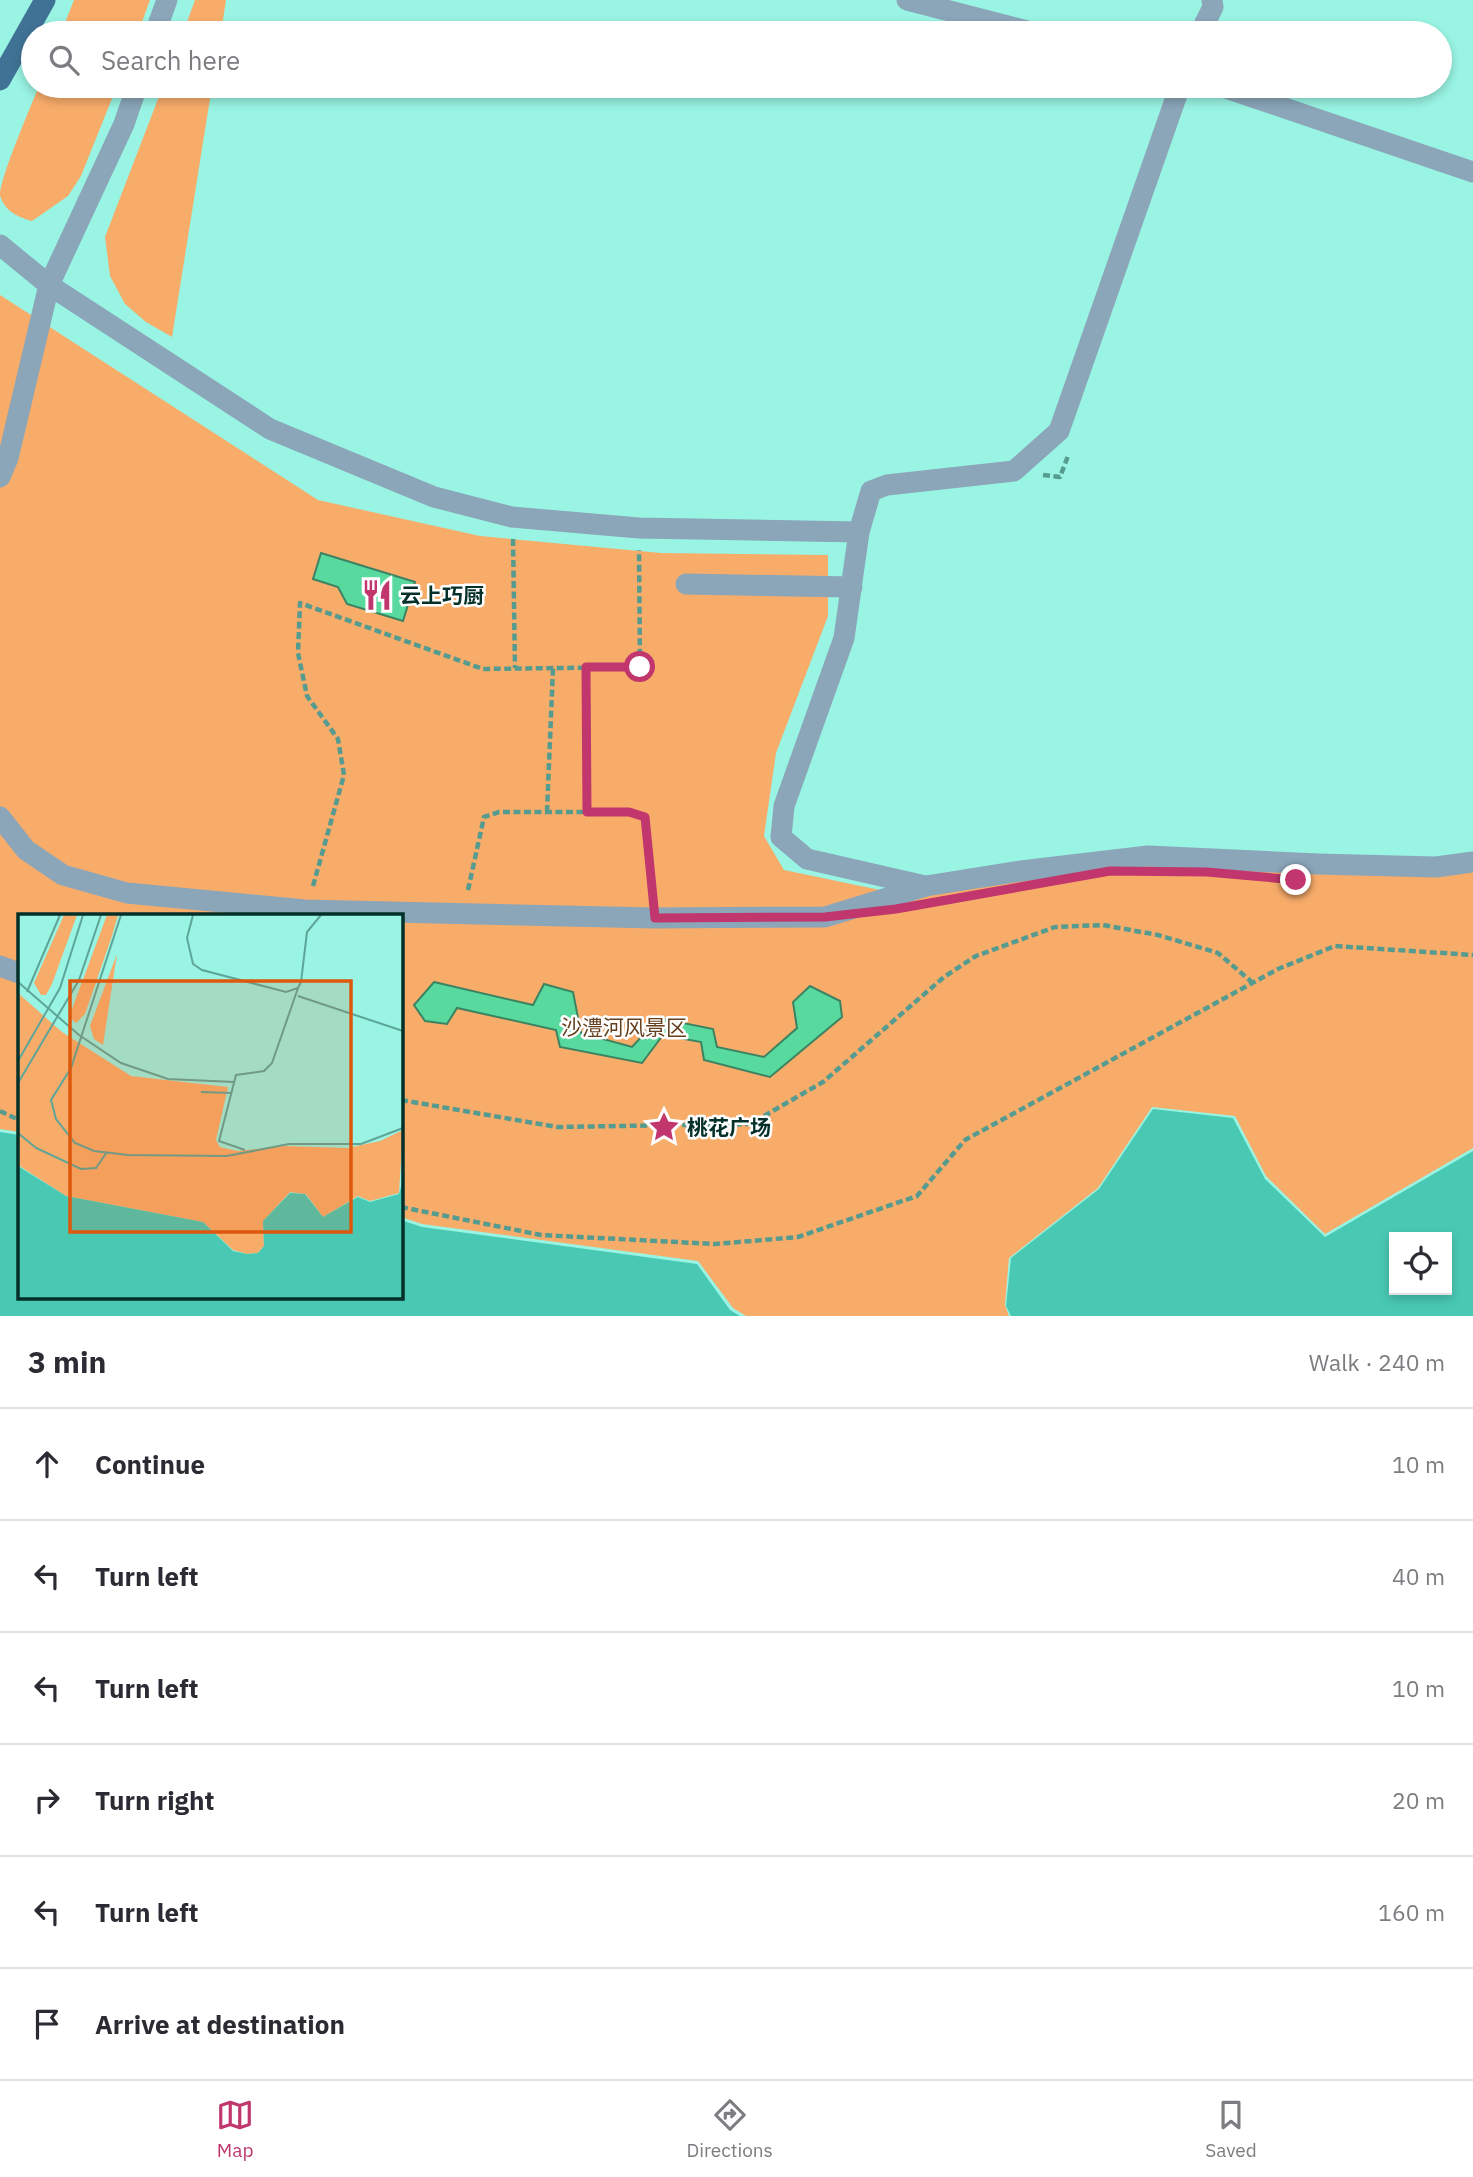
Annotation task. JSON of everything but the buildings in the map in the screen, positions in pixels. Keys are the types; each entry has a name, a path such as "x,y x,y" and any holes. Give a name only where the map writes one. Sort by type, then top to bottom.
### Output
{"main road":[{"path":"33,21 45,0"},
{"path":"3,74 21,42"}],"street":[{"path":"159,21 167,0"},
{"path":"908,0 989,21"},
{"path":"1206,21 1213,7 1212,0"},
{"path":"0,477 8,457 49,285 124,124 133,98"},
{"path":"926,886 807,859 781,837 784,806 844,638 859,532 871,491 887,485 1014,471 1059,431 1176,98"},
{"path":"1255,98 1473,172"},
{"path":"0,244 49,285 270,429 433,497 513,517 639,528 859,532"},
{"path":"686,584 852,587"},
{"path":"0,817 26,850 63,875 190,907 305,911 655,918 825,917 926,886 1021,871 1148,856 1436,867 1473,862"},
{"path":"0,966 18,973"}],"path":[{"path":"513,517 515,668"},
{"path":"305,911 344,775 338,739 307,696 298,653 300,603 483,668 640,667 639,528"},
{"path":"586,667 587,812"},
{"path":"547,812 553,668"},
{"path":"463,915 484,817 499,812 629,812 645,817 655,918"},
{"path":"402,1100 557,1127 750,1124 823,1082 944,977 976,956 1055,928 1103,925 1158,934 1218,953 1253,983"},
{"path":"402,1207 541,1235 715,1244 798,1237 917,1196 965,1140 1253,983 1335,946 1473,956"},
{"path":"0,1111 18,1120"}],"green space":[{"path":"74,0 150,0 142,21 66,21"},
{"path":"195,0 226,0 223,21 187,21"},
{"path":"34,98 112,98 81,176 68,196 32,221 8,209 2,201 1,186"},
{"path":"158,98 210,98 172,337 146,322 125,304 110,276 105,237"},
{"name":"沙澧河风景区","path":"0,295 318,500 480,536 661,553 828,555 828,616 776,753 764,836 784,870 880,890 1126,864 1473,872 1473,1148 1325,1234 1266,1176 1235,1116 1152,1107 1098,1188 1009,1258 1005,1305 1009,1316 746,1316 733,1308 698,1261 422,1224 402,1217 402,914 18,914 18,1132 0,1129"}],"shaded area":[{"path":"1153,1109 1233,1118 1265,1179 1325,1237 1473,1151 1473,1316 1011,1316 1006,1306 1011,1258 1099,1189"},
{"path":"0,1132 18,1135 18,1298 402,1298 402,1220 422,1227 697,1264 730,1310 740,1316 0,1316"}],"place":[{"name":"云上巧厨","path":"377,595"},
{"name":"桃花广场","path":"664,1127"}],"route":[{"path":"640,667 586,667 587,812 629,812 645,817 655,918 825,917 896,909 1110,871 1207,872 1296,880"}]}
